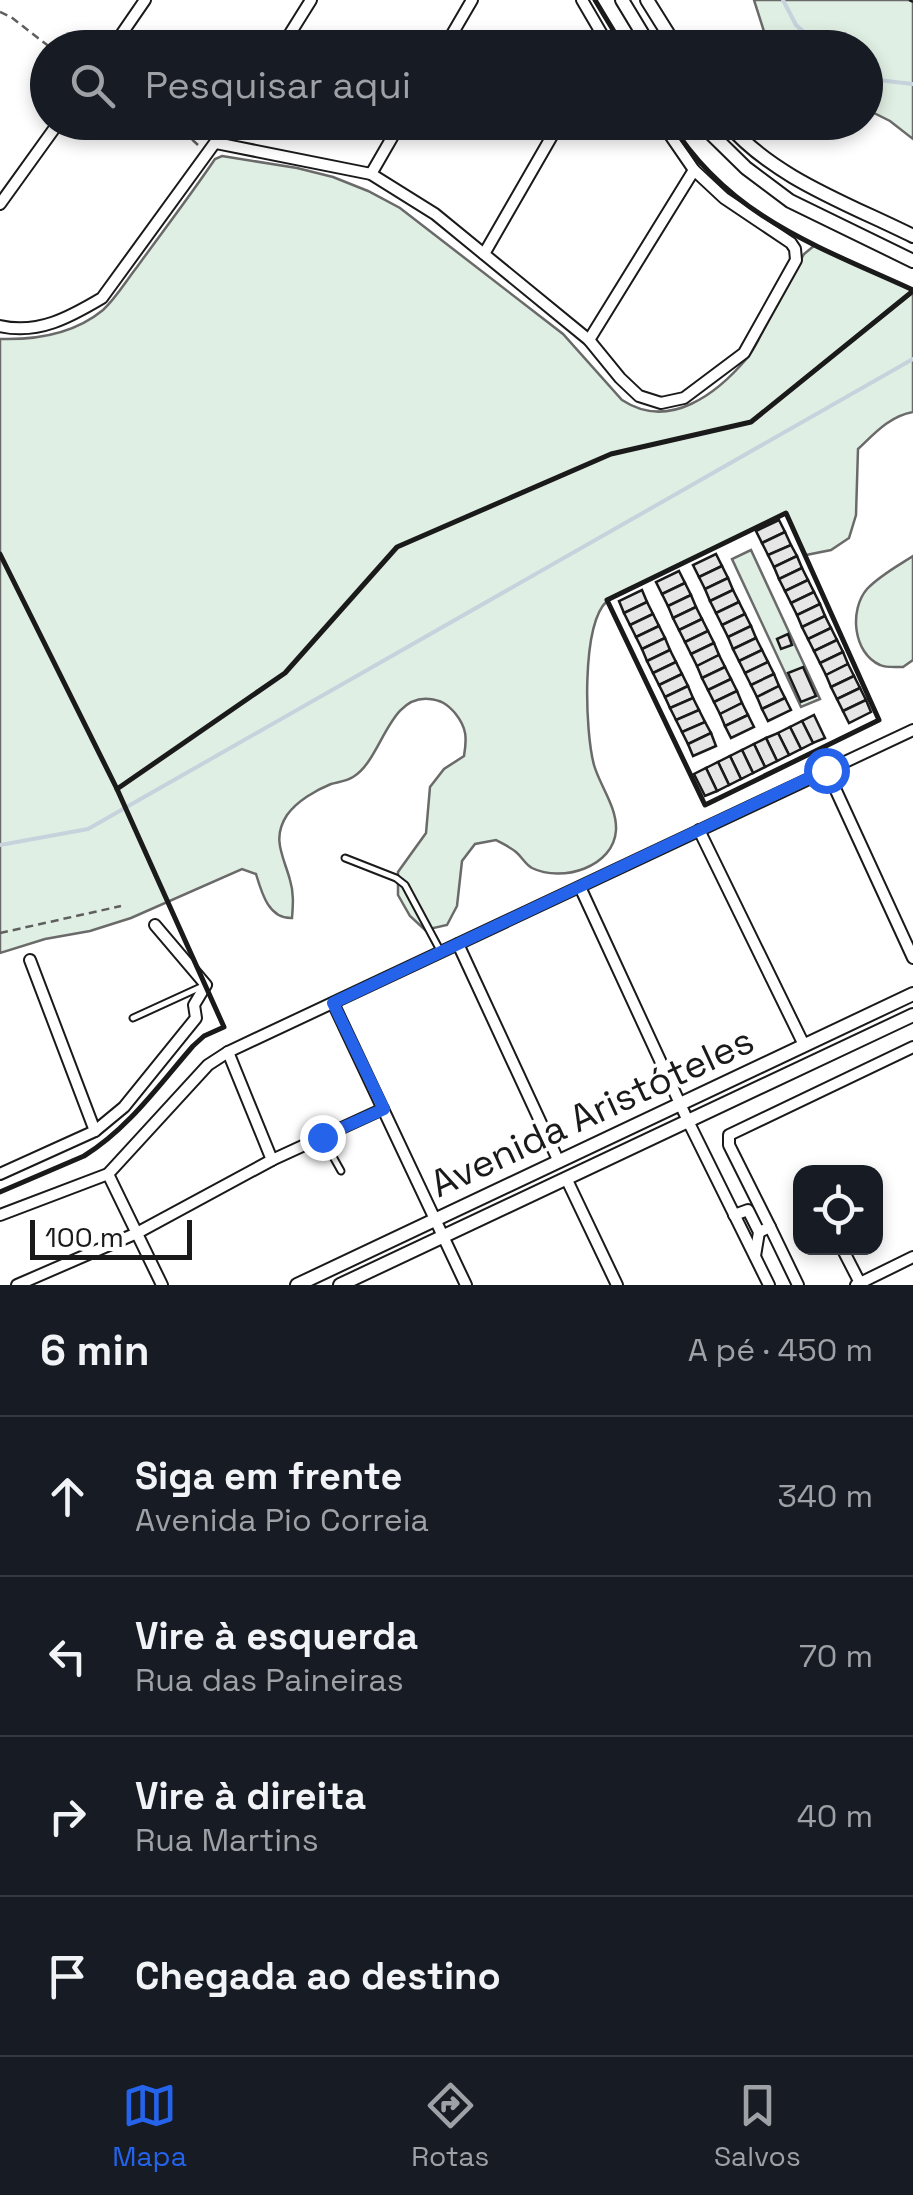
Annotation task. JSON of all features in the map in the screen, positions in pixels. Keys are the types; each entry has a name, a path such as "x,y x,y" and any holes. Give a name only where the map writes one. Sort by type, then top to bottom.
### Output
{"street":[{"path":"124,30 145,0"},
{"path":"292,30 311,0"},
{"path":"454,30 472,0"},
{"path":"582,0 598,30"},
{"path":"622,0 640,30"},
{"path":"647,0 666,30"},
{"path":"0,204 45,140"},
{"path":"0,326 45,326 102,298 218,140"},
{"path":"371,174 391,140"},
{"path":"484,254 550,140"},
{"path":"216,143 371,174 435,214 590,340 639,396 661,403 684,398 744,353 796,260 791,243 724,198 694,170 673,140"},
{"path":"717,140 790,202 913,261"},
{"path":"741,140 777,168 913,236"},
{"path":"590,340 694,170"},
{"path":"0,1216 108,1174 208,1065 228,1052 913,730"},
{"path":"826,770 913,958"},
{"path":"699,830 804,1045"},
{"path":"580,887 769,1285"},
{"path":"0,1174 95,1130 124,1107 196,1018 194,1005 206,985 155,924"},
{"path":"458,944 559,1162"},
{"path":"30,960 95,1130"},
{"name":"Avenida Aristóteles","path":"298,1285 913,994"},
{"path":"333,1003 466,1285"},
{"name":"Avenida Aristóteles","path":"340,1285 913,1014"},
{"path":"798,1285 754,1208 729,1145 730,1135 913,1047"},
{"path":"228,1052 272,1160"},
{"path":"17,1285 137,1233 272,1160 384,1109"},
{"path":"108,1174 162,1285"},
{"path":"566,1178 617,1285"},
{"path":"734,1215 754,1208"},
{"path":"755,1257 764,1230"},
{"path":"845,1255 858,1284 913,1258"}],"lane":[{"path":"346,858 405,885 441,952"},
{"path":"133,1018 206,985"},
{"path":"322,1137 342,1171"}],"path":[{"path":"0,12 30,31"},
{"path":"193,140 207,154"},
{"path":"0,933 121,906"}],"green space":[{"path":"754,0 913,0 913,139 883,118 883,30 764,30"},
{"path":"222,156 333,177 400,208 563,334 622,400 657,412 691,404 736,371 754,349 804,254 815,245 913,290 913,412 890,421 858,449 856,515 849,538 831,550 806,555 786,513 607,601 593,632 587,705 594,765 611,805 616,830 613,843 596,862 571,872 544,872 496,840 475,844 462,861 457,906 447,925 425,930 410,916 398,895 398,872 426,833 430,787 444,769 464,756 466,738 462,724 446,705 433,700 415,701 395,717 363,769 313,793 287,815 279,840 292,890 292,918 272,910 256,874 242,869 131,918 0,953 0,339 54,334 80,325 103,310 215,159"},
{"path":"751,550 820,699 801,707 732,559"},
{"path":"913,556 913,660 903,667 882,666 871,659 859,641 858,608 872,584"}],"building":[{"path":"779,520 785,532 762,543 756,531"},
{"path":"785,532 791,545 768,555 762,543"},
{"path":"791,545 797,556 774,567 768,555"},
{"path":"716,554 722,566 699,577 693,565"},
{"path":"797,556 802,568 779,579 774,567"},
{"path":"722,566 728,578 705,589 699,577"},
{"path":"802,568 808,580 785,591 779,579"},
{"path":"679,571 685,583 662,594 656,582"},
{"path":"728,578 733,590 710,601 705,589"},
{"path":"808,580 814,592 791,603 785,591"},
{"path":"685,583 691,595 668,606 662,594"},
{"path":"642,590 647,602 624,613 619,601"},
{"path":"733,590 739,602 716,613 710,601"},
{"path":"814,592 820,604 797,615 791,603"},
{"path":"691,595 696,607 673,618 668,606"},
{"path":"647,602 653,614 630,625 624,613"},
{"path":"739,602 745,614 722,625 716,613"},
{"path":"820,604 825,616 802,627 797,615"},
{"path":"696,607 702,619 679,630 673,618"},
{"path":"653,614 659,626 636,637 630,625"},
{"path":"745,614 751,626 728,637 722,625"},
{"path":"825,616 831,628 808,639 802,627"},
{"path":"702,619 708,631 685,642 679,630"},
{"path":"659,626 665,638 642,649 636,637"},
{"path":"751,626 756,638 733,649 728,637"},
{"path":"831,628 837,640 814,651 808,639"},
{"path":"708,631 714,643 691,654 685,642"},
{"path":"788,634 792,645 781,649 777,639"},
{"path":"665,638 670,650 647,661 642,649"},
{"path":"756,638 762,650 739,661 733,649"},
{"path":"837,640 843,652 820,663 814,651"},
{"path":"714,643 719,655 697,666 691,654"},
{"path":"670,650 676,662 653,673 647,661"},
{"path":"762,650 768,662 745,673 739,661"},
{"path":"843,652 848,664 826,675 820,663"},
{"path":"719,655 725,667 702,678 697,666"},
{"path":"676,662 682,674 659,685 653,673"},
{"path":"768,662 774,674 751,685 745,673"},
{"path":"848,664 854,676 831,687 826,675"},
{"path":"725,667 731,679 708,690 702,678"},
{"path":"803,667 816,696 801,702 788,673"},
{"path":"682,674 688,686 665,697 659,685"},
{"path":"774,674 779,686 757,697 751,685"},
{"path":"854,676 860,688 837,699 831,687"},
{"path":"731,679 737,691 714,702 708,690"},
{"path":"688,686 693,698 670,708 665,697"},
{"path":"779,686 785,698 762,709 757,697"},
{"path":"860,688 866,700 843,711 837,699"},
{"path":"737,691 742,703 720,714 714,702"},
{"path":"693,698 699,710 676,720 670,708"},
{"path":"785,698 791,710 768,721 762,709"},
{"path":"866,700 871,712 849,723 843,711"},
{"path":"742,703 748,715 725,726 720,714"},
{"path":"699,710 705,722 682,732 676,720"},
{"path":"748,715 754,727 731,738 725,726"},
{"path":"814,715 825,738 813,743 802,721"},
{"path":"802,721 813,743 801,749 790,727"},
{"path":"705,722 711,733 688,744 682,732"},
{"path":"790,727 801,749 789,755 778,733"},
{"path":"711,733 716,746 693,756 688,744"},
{"path":"778,733 789,755 777,761 766,738"},
{"path":"766,738 777,761 765,767 754,744"},
{"path":"754,744 765,767 753,773 742,750"},
{"path":"742,750 753,773 741,779 730,756"},
{"path":"730,756 741,779 729,785 718,762"},
{"path":"718,762 729,785 717,791 706,768"},
{"path":"706,768 717,791 705,796 694,774"}],"waterway":[{"path":"783,0 802,30"},
{"path":"883,81 913,84"},
{"path":"0,845 88,829 913,359"}],"fence":[{"path":"909,0 913,2"}],"wall":[{"path":"595,0 613,30"},
{"path":"683,140 719,182 778,225 913,290"},
{"path":"117,789 285,673 397,547 611,454 751,422 913,291"},
{"path":"786,513 879,720 705,805 607,600 786,513"},
{"path":"0,554 117,789 224,1027 193,1046 142,1106 100,1145 84,1156 0,1192"}],"route":[{"path":"322,1137 384,1109 333,1003 826,770"}]}
